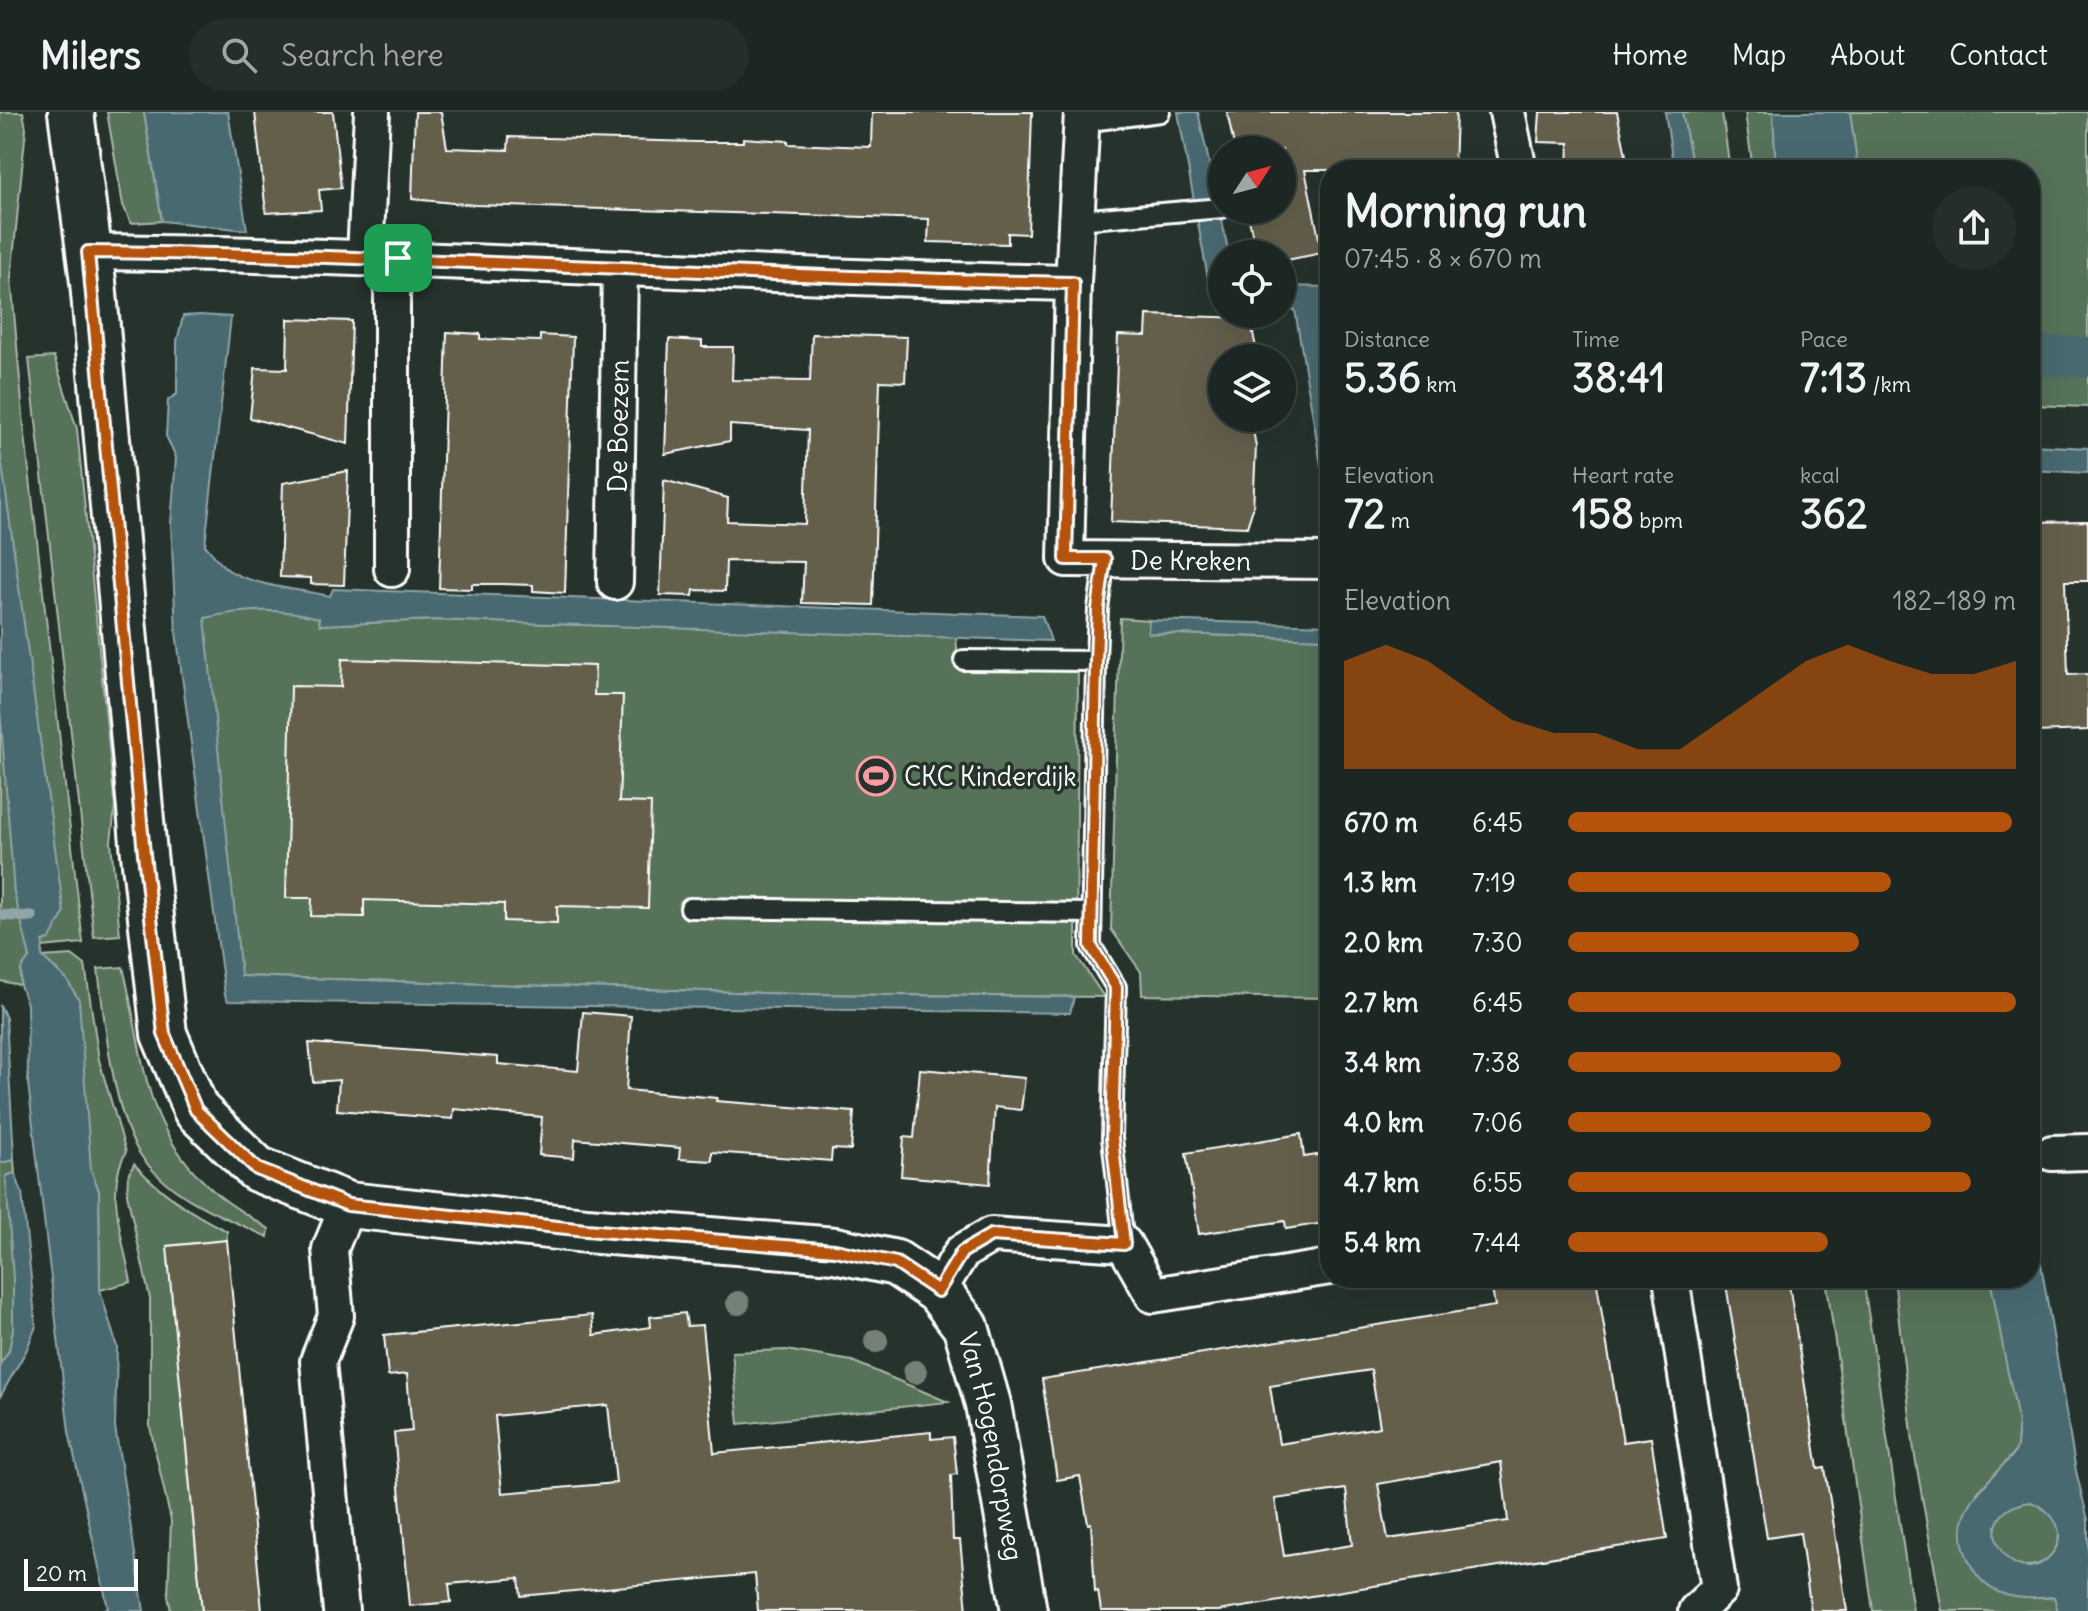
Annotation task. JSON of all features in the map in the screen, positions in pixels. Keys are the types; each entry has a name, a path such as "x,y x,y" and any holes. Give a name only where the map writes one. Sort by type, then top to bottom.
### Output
{"street":[{"name":"Van Hogendorpweg","path":"71,112 88,252 142,838 164,1034 196,1110 257,1169 348,1205 586,1230 835,1250 896,1263 938,1291 966,1327 988,1404 1024,1611"},
{"path":"372,112 382,257 392,294 392,569"},
{"path":"1507,112 1517,160"},
{"name":"De Kreken","path":"1082,117 1073,283 1066,559 1320,561"},
{"path":"88,252 382,257 851,279 1073,283"},
{"name":"De Boezem","path":"615,582 620,268"},
{"path":"2052,1153 2088,1152"},
{"path":"341,1611 318,1361 336,1316 330,1249 348,1205"},
{"path":"938,1291 962,1252 991,1235 1124,1244 1153,1295 1320,1269"},
{"path":"1673,1288 1719,1589 1696,1611"}],"lane":[{"path":"1082,117 1160,112"},
{"path":"1077,220 1208,210"},
{"path":"1105,559 1098,609 1090,913 1091,946 1116,987 1112,1138 1124,1244"},
{"path":"964,660 1096,661"},
{"path":"690,908 1090,913"}],"green space":[{"path":"0,112 23,112 26,128 11,278 24,426 83,943 42,947 27,939 30,957 21,969 20,985 0,981"},
{"path":"107,112 144,112 162,221 131,223 123,205"},
{"path":"1682,112 1722,112 1729,160 1691,160"},
{"path":"1745,112 1773,112 1775,160 1752,160"},
{"path":"1850,112 2088,112 2088,407 2040,405 2040,160 1857,160"},
{"path":"54,357 77,429 115,807 111,842 120,935 94,937 29,359"},
{"path":"240,610 294,611 319,618 320,625 433,620 956,637 959,669 1078,672 1076,955 1104,997 793,994 240,976 204,618"},
{"path":"1120,618 1149,620 1149,633 1320,639 1320,998 1142,995 1141,972 1111,929"},
{"path":"72,955 85,965 99,1060 126,1152 120,1167 116,1199 131,1282 100,1290 99,1191 91,1170 42,957"},
{"path":"123,967 149,1090 173,1144 217,1194 269,1229 268,1237 181,1194 165,1182 140,1154 116,1091 98,969"},
{"path":"14,1160 15,1173 6,1176 14,1287 13,1330 9,1350 0,1364 0,1163"},
{"path":"134,1164 177,1202 227,1231 227,1240 167,1246 202,1611 171,1611 168,1596 171,1521 150,1427 150,1299 127,1194 128,1176"},
{"path":"1827,1288 1865,1288 1913,1611 1873,1611"},
{"path":"1895,1288 1992,1288 2019,1418 2017,1450 1977,1493 1977,1575 1996,1589 2013,1596 2055,1597 2058,1611 1942,1611 1914,1451"},
{"path":"786,1350 852,1361 948,1402 739,1424 732,1352"},
{"path":"2027,1502 2045,1508 2053,1516 2059,1534 2053,1552 2045,1560 2027,1566 2009,1560 2001,1552 1995,1534 2001,1516 2009,1508"}],"water":[{"path":"144,112 228,112 247,230 162,221"},
{"path":"1178,112 1198,112 1208,158 1208,224 1222,224 1226,240 1208,240 1208,279"},
{"path":"1665,112 1682,112 1691,160 1672,160"},
{"path":"1773,112 1850,112 1857,160 1775,160"},
{"path":"1296,286 1320,287 1320,459 1296,316"},
{"path":"183,316 231,317 205,545 218,561 237,575 330,596 333,589 1042,616 1051,641 433,620 320,625 319,618 276,611 247,611 205,618 241,976 793,994 1074,997 1070,1013 228,1001 176,632 171,524 176,457 166,436 168,400 177,394 177,341"},
{"path":"2040,446 2088,448 2088,473 2040,471"},
{"path":"0,450 64,913 50,939 43,941 42,956 67,980 79,1000 91,1170 99,1191 100,1290 117,1347 115,1427 144,1611 99,1611 108,1608 69,1432 28,1083 27,1004 20,985 21,969 30,957 14,893 0,709"},
{"path":"1149,620 1320,625 1320,639 1148,633"},
{"path":"0,1005 6,1018 14,1160 0,1163"},
{"path":"15,1173 22,1193 36,1326 0,1397 0,1364 9,1351 13,1329 6,1176"},
{"path":"2040,1258 2076,1471 2088,1520 2088,1611 2058,1611 2054,1597 2020,1598 1999,1592 1980,1579 1965,1552 1962,1525 1966,1512 2017,1446 2018,1426 1992,1288 2040,1288","holes":["2031,1502 2046,1511 2059,1531 2059,1539 2051,1555 2037,1565 2022,1566 2009,1560 1995,1535 1998,1521 2009,1509"]}],"building":[{"path":"255,112 333,112 341,188 319,190 321,210 266,213"},
{"path":"415,112 441,112 447,148 508,150 509,137 696,142 743,142 743,138 788,141 788,144 871,147 872,112 1032,112 1028,234 1008,233 1008,244 928,242 929,219 475,205 412,199"},
{"path":"1227,112 1456,112 1454,160 1320,160 1320,170 1305,170 1320,253 1296,258 1296,240 1253,240 1250,224 1296,224 1296,136 1232,136"},
{"path":"1540,112 1617,112 1627,160 1568,160 1569,143 1538,142"},
{"path":"1147,315 1208,317 1208,328 1252,328 1255,344 1208,344 1208,432 1253,432 1256,447 1253,508 1247,527 1111,522 1118,335 1146,336"},
{"path":"288,319 352,321 348,444 250,418 255,368 287,369"},
{"path":"447,332 480,334 480,339 540,341 540,335 573,337 565,593 533,591 533,585 472,584 472,589 439,588"},
{"path":"812,334 907,337 905,382 880,381 873,605 802,603 804,562 726,561 725,591 694,590 693,596 660,595 664,480 728,498 727,521 805,524 808,430 730,425 730,441 665,454 669,339 702,341 702,347 733,347 732,380 810,381"},
{"path":"348,471 344,585 311,584 311,578 280,577 283,483"},
{"path":"2088,521 2088,581 2065,581 2068,675 2088,674 2088,730 2040,732 2040,522"},
{"path":"342,659 595,666 594,695 623,695 619,802 651,803 648,908 557,906 557,923 504,921 504,904 364,900 364,917 311,916 312,898 286,898 291,686 341,687"},
{"path":"583,1012 631,1016 626,1090 854,1112 851,1150 832,1149 831,1161 712,1152 712,1161 679,1159 680,1148 575,1139 574,1158 539,1155 542,1117 454,1109 453,1119 337,1110 339,1080 313,1082 309,1043 498,1057 498,1064 578,1071"},
{"path":"920,1069 1025,1078 1021,1110 995,1107 990,1184 901,1176 904,1137 914,1138"},
{"path":"1301,1134 1304,1157 1320,1155 1320,1224 1286,1229 1285,1221 1199,1234 1186,1153"},
{"path":"227,1240 262,1611 202,1611 175,1332 167,1246"},
{"path":"1492,1288 1598,1288 1623,1442 1651,1438 1667,1539 1218,1611 1101,1611 1098,1591 1095,1592 1091,1523 1088,1524 1080,1476 1057,1480 1042,1379 1495,1306","holes":["1371,1370 1380,1427 1279,1444 1270,1386","1501,1462 1508,1521 1388,1539 1378,1484","1346,1489 1352,1545 1284,1556 1275,1499"]},
{"path":"1727,1288 1790,1288 1818,1469 1825,1468 1847,1611 1811,1611 1800,1533 1767,1538"},
{"path":"685,1313 687,1326 702,1325 714,1453 931,1432 931,1439 953,1437 957,1474 951,1475 953,1540 960,1540 967,1611 758,1611 755,1574 521,1596 519,1578 449,1584 451,1602 410,1606 394,1433 412,1431 407,1374 388,1376 384,1335 592,1315 594,1335 651,1327 650,1317","holes":["608,1405 616,1483 502,1493 495,1416"]}],"waterway":[{"path":"2040,355 2088,357"},
{"path":"0,915 32,917"}],"place":[{"name":"CKC Kinderdijk","path":"876,776"}],"route":[{"path":"88,252 398,258 851,279 1073,283 1066,559 1105,559 1098,609 1090,913 1091,946 1116,987 1112,1138 1124,1244 991,1235 962,1252 938,1291 896,1263 835,1250 586,1230 348,1205 257,1169 196,1110 164,1034 144,854 88,252"}]}
